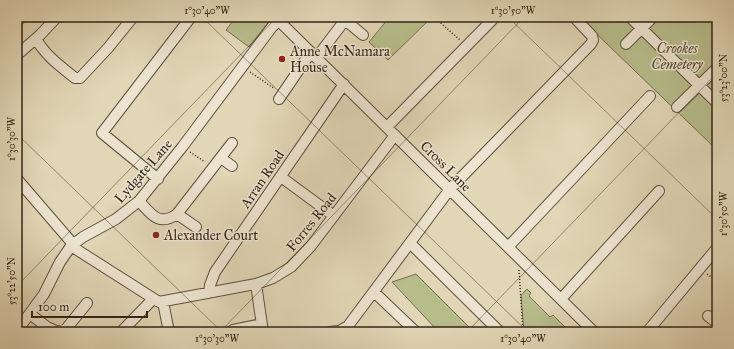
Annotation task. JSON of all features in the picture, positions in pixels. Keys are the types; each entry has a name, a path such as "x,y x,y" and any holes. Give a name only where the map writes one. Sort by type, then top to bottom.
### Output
{"street":[{"path":"17,55 36,39 57,17"},
{"path":"36,39 44,52 55,63 75,78 80,78 108,48 133,17"},
{"path":"158,179 102,133 191,17"},
{"path":"387,127 495,17"},
{"path":"630,17 717,104"},
{"path":"626,44 654,17"},
{"name":"Cross Lane","path":"279,18 594,332"},
{"name":"Lydgate Lane","path":"17,331 24,316 44,294 60,262 72,245 83,237 116,219 139,201 184,146 279,18"},
{"path":"280,96 314,54 345,20 363,35"},
{"path":"330,332 349,329 374,292 450,189 591,44 593,40 592,36 577,20"},
{"path":"677,107 717,68"},
{"name":"Arran Road","path":"209,293 215,272 344,84"},
{"path":"508,247 650,96"},
{"name":"Forres Road","path":"158,300 209,293 256,284 279,275 296,263 334,216 395,135"},
{"path":"139,201 160,220 166,220 177,214 232,143"},
{"path":"221,158 232,166"},
{"path":"281,177 334,216"},
{"path":"17,179 72,245 158,300 169,332"},
{"path":"561,299 659,191"},
{"path":"177,214 196,227"},
{"path":"410,243 500,332"},
{"path":"647,332 717,248"},
{"path":"232,330 263,328 256,284"},
{"path":"374,292 416,332"},
{"path":"121,332 158,300"},
{"path":"24,316 58,332 66,329 87,303"},
{"path":"708,316 717,323"}],"path":[{"path":"434,17 466,46"},
{"path":"242,66 280,96"},
{"path":"184,146 213,168"},
{"path":"523,262 519,266 523,332"},
{"path":"700,268 717,281"}],"green space":[{"path":"236,17 269,17 270,20 249,47 226,30"},
{"path":"386,17 432,17 388,60 369,42 388,19"},
{"name":"Crookes Cemetery","path":"579,17 717,17 717,150"},
{"path":"416,274 474,332 443,332 437,330 392,282"},
{"path":"527,289 531,293 529,296 550,317 553,315 570,332 524,332 521,295"}],"place":[{"name":"Anne McNamara House","path":"282,59"},
{"name":"Alexander Court","path":"156,235"}]}
